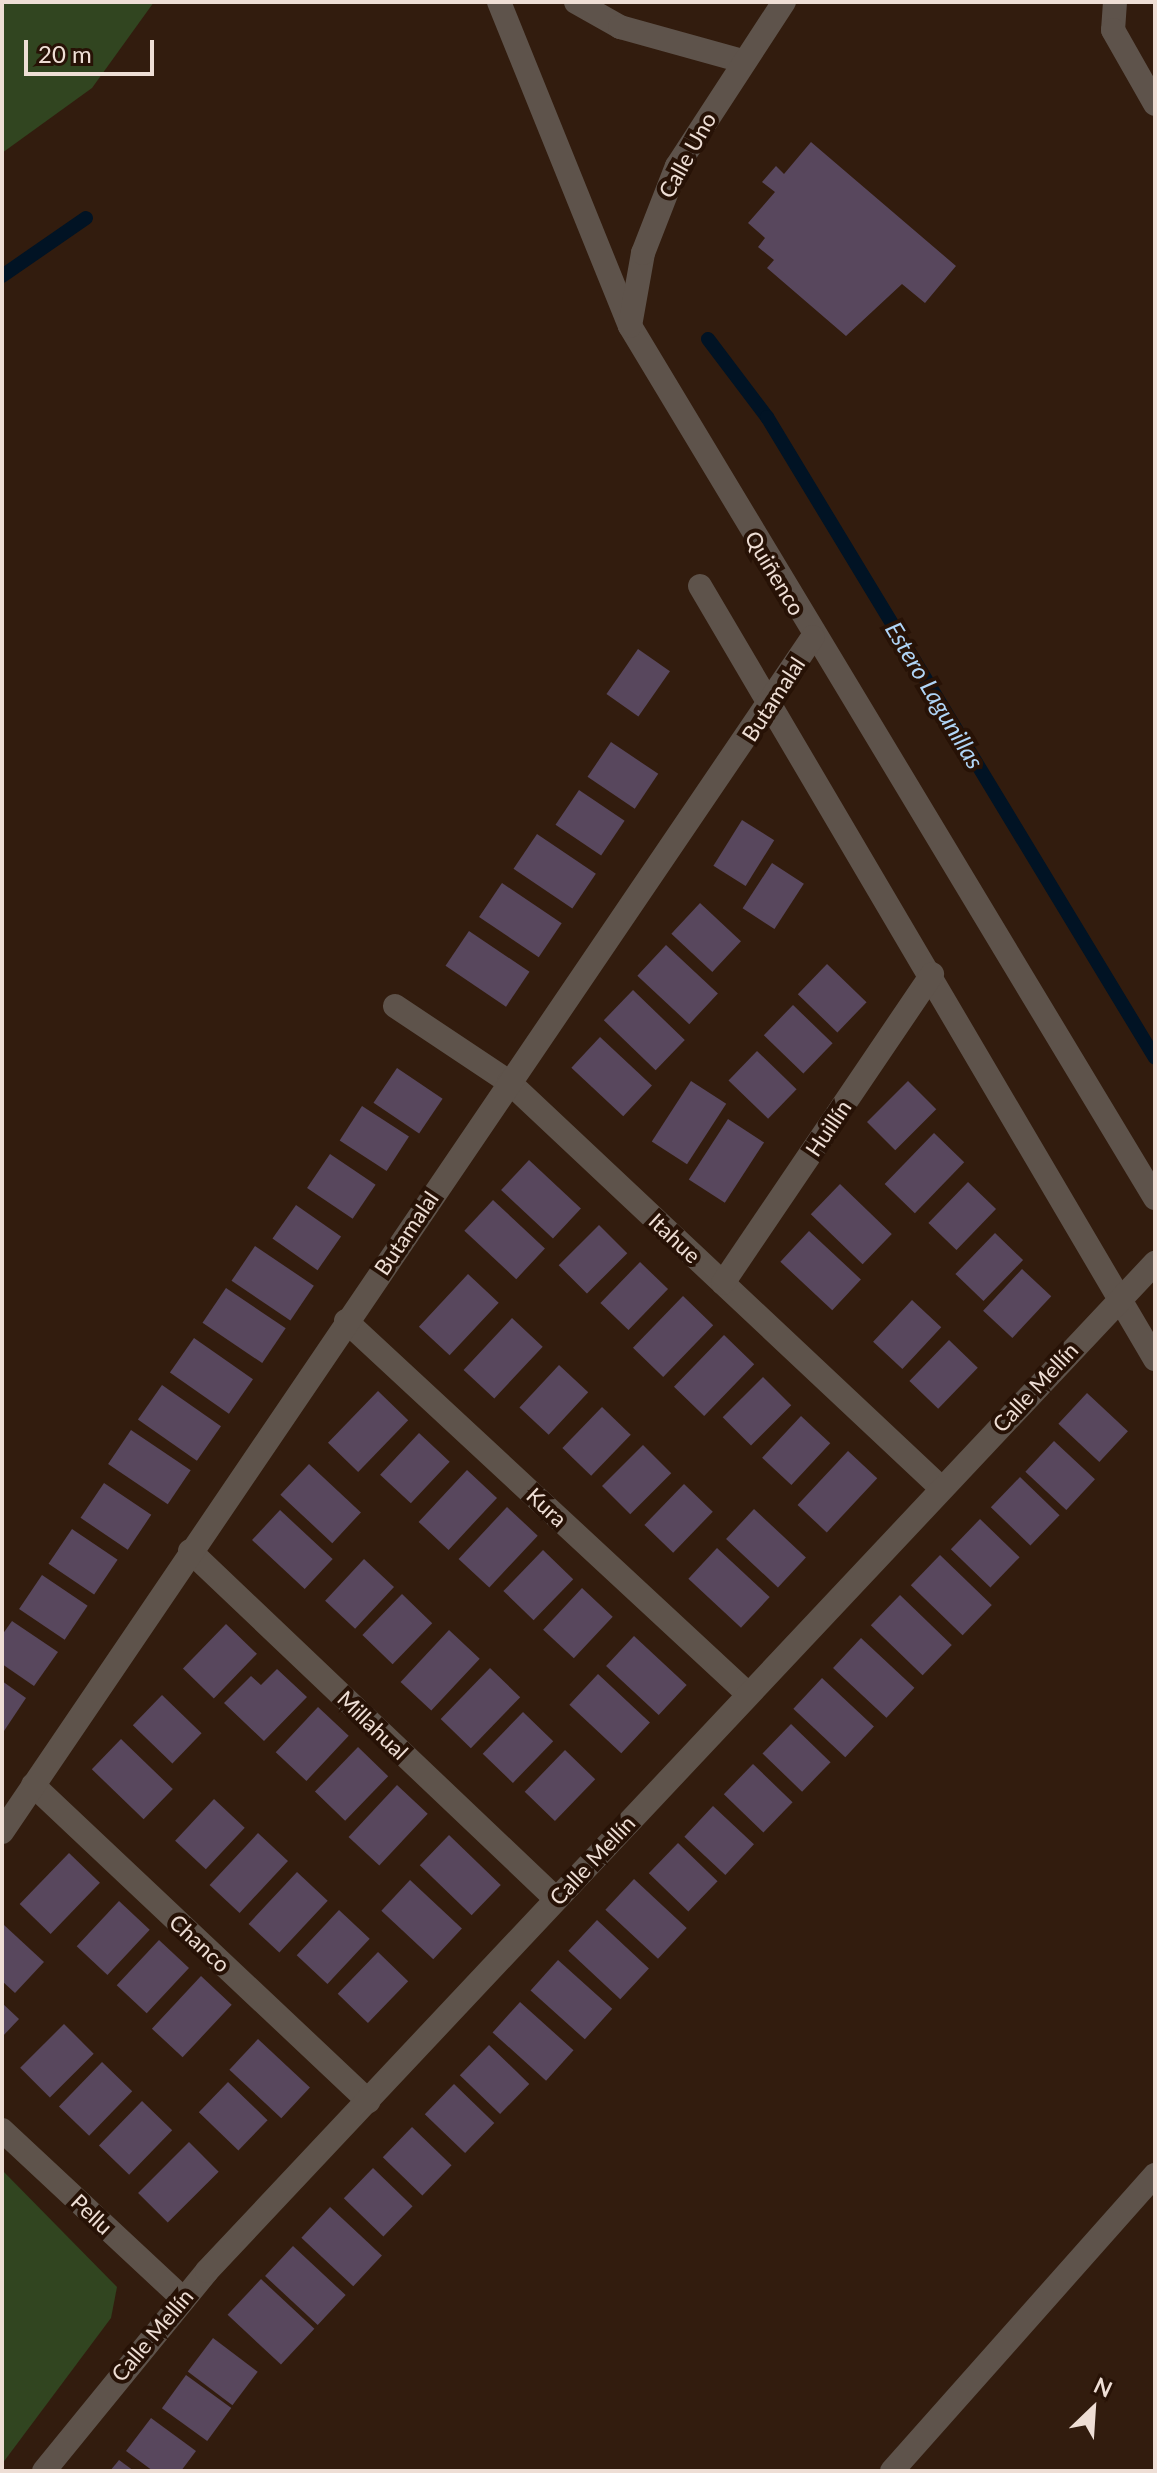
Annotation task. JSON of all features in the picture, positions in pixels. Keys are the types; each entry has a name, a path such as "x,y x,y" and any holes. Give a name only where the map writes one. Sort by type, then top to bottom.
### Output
{"street":[{"name":"Quiñenco","path":"499,2 630,326 813,637 1155,1198"},
{"path":"576,2 620,27 743,61"},
{"name":"Calle Uno","path":"630,326 660,205 743,61 784,2"},
{"path":"1115,2 1113,30 1155,104"},
{"path":"700,586 767,704 932,974 1155,1359"},
{"name":"Butamalal","path":"2,1832 813,637"},
{"name":"Huillín","path":"723,1283 932,974"},
{"name":"Itahue","path":"395,1006 509,1082 941,1488"},
{"name":"Calle Mellín","path":"44,2471 182,2298 1119,1297 1155,1263"},
{"name":"Kura","path":"346,1321 748,1694"},
{"name":"Millahual","path":"190,1551 556,1899"},
{"name":"Chanco","path":"33,1785 368,2101"},
{"name":"Pellu","path":"2,2130 182,2298"},
{"path":"892,2471 1155,2175"}],"green space":[{"path":"2,2 154,2 92,88 2,153"},
{"path":"2,2170 117,2287 111,2318 2,2464"}],"building":[{"path":"811,142 956,266 925,303 902,284 846,336 767,268 774,260 758,247 765,238 748,223 775,192 762,182 776,166 784,174"},
{"path":"638,649 670,671 638,716 606,694"},
{"path":"611,742 658,774 635,809 588,777"},
{"path":"579,790 625,821 601,856 556,825"},
{"path":"742,820 774,840 746,886 713,866"},
{"path":"537,834 596,874 572,909 514,869"},
{"path":"772,863 804,884 774,929 743,908"},
{"path":"502,883 562,923 539,957 479,917"},
{"path":"700,903 741,941 712,972 671,934"},
{"path":"469,931 530,972 506,1007 446,966"},
{"path":"666,945 718,993 689,1024 637,976"},
{"path":"827,964 867,1002 837,1032 798,994"},
{"path":"633,990 685,1040 656,1070 604,1020"},
{"path":"793,1005 833,1043 803,1073 764,1035"},
{"path":"600,1037 652,1085 623,1116 571,1068"},
{"path":"757,1051 797,1089 768,1119 729,1080"},
{"path":"397,1068 443,1099 419,1134 374,1103"},
{"path":"691,1081 726,1104 687,1164 652,1141"},
{"path":"908,1081 936,1109 895,1150 867,1122"},
{"path":"362,1106 409,1136 387,1171 340,1140"},
{"path":"728,1119 764,1142 725,1203 689,1179"},
{"path":"934,1133 964,1162 915,1213 885,1184"},
{"path":"330,1154 376,1185 353,1219 307,1188"},
{"path":"529,1160 581,1208 553,1238 501,1190"},
{"path":"968,1182 996,1209 956,1250 928,1223"},
{"path":"840,1184 892,1234 863,1264 811,1214"},
{"path":"493,1200 545,1248 516,1279 464,1231"},
{"path":"296,1205 341,1237 318,1270 272,1239"},
{"path":"599,1225 627,1253 587,1294 559,1265"},
{"path":"809,1231 861,1279 832,1310 780,1262"},
{"path":"995,1233 1023,1260 983,1301 955,1274"},
{"path":"255,1246 314,1286 290,1321 232,1281"},
{"path":"640,1262 668,1289 628,1330 600,1303"},
{"path":"1022,1269 1051,1296 1012,1338 983,1311"},
{"path":"468,1274 499,1303 450,1355 419,1327"},
{"path":"226,1288 286,1328 262,1363 203,1323"},
{"path":"683,1296 713,1325 663,1377 633,1348"},
{"path":"912,1300 941,1327 902,1369 873,1342"},
{"path":"512,1318 543,1347 494,1399 464,1370"},
{"path":"724,1335 754,1364 704,1416 674,1387"},
{"path":"194,1338 253,1379 229,1414 170,1372"},
{"path":"949,1340 978,1368 938,1409 909,1381"},
{"path":"559,1365 588,1392 549,1435 519,1407"},
{"path":"763,1377 791,1405 751,1446 723,1417"},
{"path":"162,1385 221,1426 197,1461 138,1419"},
{"path":"378,1391 408,1420 358,1472 328,1443"},
{"path":"1087,1393 1128,1431 1099,1462 1058,1424"},
{"path":"602,1407 631,1435 591,1476 562,1448"},
{"path":"801,1416 830,1443 791,1485 762,1458"},
{"path":"131,1430 191,1470 168,1504 108,1464"},
{"path":"419,1433 450,1462 411,1503 380,1475"},
{"path":"1054,1441 1095,1479 1066,1510 1025,1472"},
{"path":"643,1445 671,1473 630,1514 602,1486"},
{"path":"848,1451 877,1478 827,1532 798,1505"},
{"path":"309,1464 361,1512 332,1543 280,1495"},
{"path":"467,1470 497,1498 449,1550 419,1522"},
{"path":"1020,1477 1060,1515 1030,1545 991,1507"},
{"path":"104,1483 151,1515 128,1550 81,1518"},
{"path":"684,1484 713,1512 673,1553 644,1525"},
{"path":"507,1507 538,1536 489,1588 459,1559"},
{"path":"754,1509 806,1557 778,1587 726,1539"},
{"path":"280,1510 333,1559 305,1589 252,1540"},
{"path":"980,1519 1020,1557 990,1587 951,1549"},
{"path":"72,1529 118,1560 94,1595 49,1564"},
{"path":"717,1548 770,1597 741,1628 688,1579"},
{"path":"543,1550 573,1579 534,1620 503,1591"},
{"path":"940,1555 992,1605 963,1635 911,1585"},
{"path":"364,1559 394,1587 355,1629 325,1601"},
{"path":"42,1575 88,1606 65,1640 19,1609"},
{"path":"582,1588 613,1617 574,1658 543,1630"},
{"path":"402,1594 432,1623 393,1664 362,1635"},
{"path":"900,1595 952,1645 923,1675 871,1625"},
{"path":"12,1621 58,1652 34,1686 2,1664 2,1635"},
{"path":"226,1624 257,1654 214,1698 183,1669"},
{"path":"449,1630 480,1659 431,1711 401,1682"},
{"path":"634,1636 687,1685 659,1715 606,1666"},
{"path":"861,1638 914,1688 886,1718 833,1668"},
{"path":"490,1668 520,1697 471,1748 441,1719"},
{"path":"277,1669 307,1697 264,1741 224,1703 251,1676 261,1685"},
{"path":"598,1674 650,1722 621,1753 569,1705"},
{"path":"822,1678 874,1726 845,1757 793,1709"},
{"path":"2,1681 26,1698 2,1734"},
{"path":"162,1695 202,1733 172,1763 133,1725"},
{"path":"318,1707 349,1736 306,1781 276,1752"},
{"path":"523,1712 553,1741 513,1783 483,1754"},
{"path":"791,1724 831,1762 802,1792 763,1753"},
{"path":"121,1739 173,1789 144,1819 92,1769"},
{"path":"358,1747 388,1776 345,1821 315,1792"},
{"path":"565,1750 595,1779 555,1821 525,1792"},
{"path":"753,1764 793,1802 763,1832 724,1794"},
{"path":"397,1785 428,1814 379,1866 349,1837"},
{"path":"214,1799 245,1828 206,1869 175,1841"},
{"path":"713,1806 754,1844 725,1875 684,1837"},
{"path":"258,1833 288,1861 240,1913 210,1885"},
{"path":"449,1835 501,1885 472,1915 420,1865"},
{"path":"678,1843 718,1881 688,1911 649,1873"},
{"path":"69,1853 100,1883 51,1934 20,1904"},
{"path":"297,1872 328,1901 279,1953 249,1924"},
{"path":"634,1879 687,1928 658,1959 605,1910"},
{"path":"410,1880 462,1928 433,1959 381,1911"},
{"path":"119,1901 150,1930 107,1975 77,1946"},
{"path":"339,1910 370,1939 327,1984 297,1955"},
{"path":"597,1920 649,1968 620,1999 568,1951"},
{"path":"4,1925 44,1962 15,1993 2,1981"},
{"path":"159,1940 189,1968 147,2013 117,1985"},
{"path":"378,1952 408,1981 368,2023 338,1994"},
{"path":"558,1960 612,2009 585,2039 531,1990"},
{"path":"201,1976 232,2005 183,2057 152,2029"},
{"path":"520,2002 574,2050 546,2081 493,2032"},
{"path":"2,2003 19,2019 2,2037"},
{"path":"64,2024 94,2054 50,2098 20,2068"},
{"path":"258,2039 310,2087 281,2118 229,2070"},
{"path":"489,2045 529,2084 500,2114 460,2075"},
{"path":"102,2062 132,2091 89,2136 59,2107"},
{"path":"228,2082 268,2120 238,2150 199,2112"},
{"path":"454,2084 494,2123 465,2153 425,2114"},
{"path":"142,2101 172,2130 129,2175 99,2146"},
{"path":"412,2127 452,2165 422,2195 383,2157"},
{"path":"189,2142 219,2172 168,2223 138,2193"},
{"path":"373,2168 413,2206 383,2236 344,2198"},
{"path":"330,2207 382,2255 353,2286 301,2238"},
{"path":"293,2246 346,2295 318,2325 265,2276"},
{"path":"261,2279 314,2329 281,2365 228,2315"},
{"path":"213,2338 258,2372 232,2405 188,2372"},
{"path":"186,2375 231,2408 207,2441 162,2408"},
{"path":"151,2418 196,2451 181,2471 153,2471 126,2451"},
{"path":"119,2460 134,2471 110,2471"}],"waterway":[{"name":"Estero Lagunillas","path":"2,276 86,218"},
{"name":"Estero Lagunillas","path":"708,339 767,417 1155,1058"}]}
